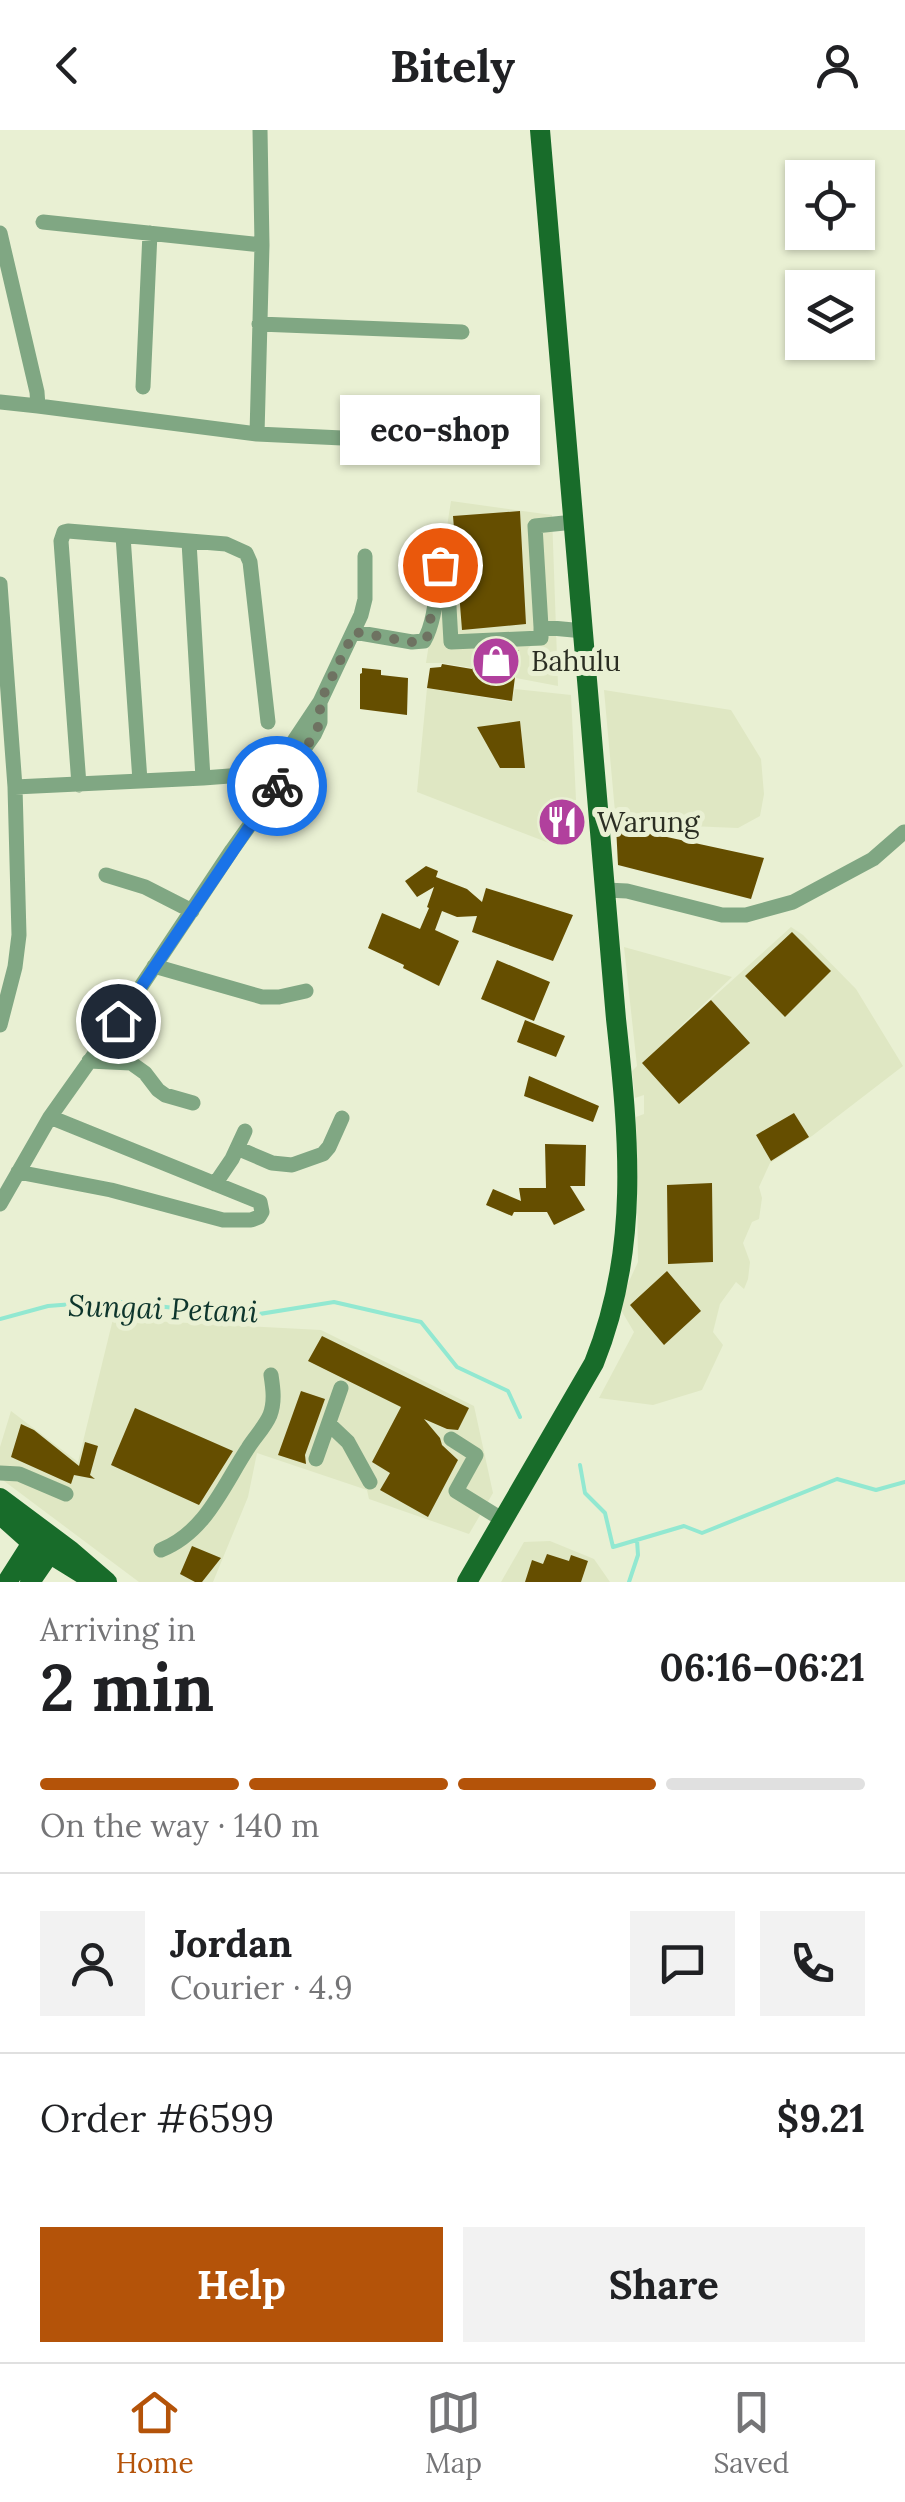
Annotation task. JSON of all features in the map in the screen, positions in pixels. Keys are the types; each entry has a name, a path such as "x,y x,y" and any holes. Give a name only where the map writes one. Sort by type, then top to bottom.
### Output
{"main road":[{"path":"467,1582 594,1363 622,1266 628,1189 624,1096 540,130"},
{"path":"0,1498 44,1542 96,1582"},
{"path":"0,1514 107,1582"},
{"path":"7,1582 44,1542"},
{"path":"30,1582 44,1542"}],"street":[{"path":"257,434 262,244 260,130"},
{"path":"42,222 262,244"},
{"path":"0,233 38,406"},
{"path":"143,387 150,234"},
{"path":"259,324 462,332"},
{"path":"0,402 257,434 449,442"},
{"path":"448,589 452,642 542,638 535,526 574,522"},
{"path":"78,785 64,532 233,546 246,553 268,722"},
{"path":"123,536 140,781"},
{"path":"188,542 203,778"},
{"path":"14,787 203,778 256,774 271,768 320,702 354,632 364,606 365,556"},
{"path":"354,632 424,641 432,620 440,565"},
{"path":"0,584 3,694 14,787 19,935 0,1025"},
{"path":"541,628 584,631"},
{"path":"0,1204 50,1117 314,736 320,722 320,702"},
{"path":"606,890 646,895 722,915 746,914 793,902 874,859 904,832"},
{"path":"106,875 144,887 192,911"},
{"path":"0,930 19,935"},
{"path":"154,966 262,996 306,991"},
{"path":"90,1061 131,1063 165,1095 193,1103"},
{"path":"18,1172 111,1190 212,1218 243,1221 259,1217 262,1212 260,1202 50,1117"},
{"path":"237,1148 272,1163 292,1165 330,1148 342,1118"},
{"path":"212,1218 220,1186 245,1131"},
{"path":"161,1550 195,1528 212,1508 270,1415 274,1397 272,1375"},
{"path":"316,1459 341,1388"},
{"path":"328,1424 348,1442 370,1482"},
{"path":"451,1438 476,1455 456,1491 503,1520"},
{"path":"0,1473 19,1474 66,1494"}],"shaded area":[{"path":"451,501 552,515 558,686 516,675 426,663"},
{"path":"427,688 511,702 515,689 571,695 576,800 550,799 549,843 417,792"},
{"path":"604,690 731,710 761,759 764,794 760,816 738,828 616,823"},
{"path":"791,927 856,989 903,1066 770,1163 759,1187 759,1219 752,1222 743,1243 750,1262 748,1279 744,1289 736,1282 720,1304 713,1332 723,1345 702,1390 653,1405 599,1398 634,1332 618,1305 638,1262 636,1117 644,1114 644,1095 635,1098 632,1071 637,1066 624,947 732,977 665,1041"},
{"path":"113,1319 321,1330 474,1406 493,1493 469,1534 369,1499 367,1490 257,1453 248,1497 213,1582 139,1582 0,1478 0,1447 11,1411 78,1462"},
{"path":"550,1541 594,1559 610,1582 501,1582 524,1542"}],"building":[{"path":"520,511 526,624 462,630 453,516"},
{"path":"519,650 512,701 427,688 430,668 442,664 472,669 472,654"},
{"path":"362,668 408,678 407,715 360,709"},
{"path":"520,721 525,768 500,768 477,727"},
{"name":"Warung","path":"569,801 568,842 555,842 556,802"},
{"path":"616,826 764,858 751,899 618,865"},
{"path":"426,866 438,871 436,877 467,889 482,902 486,888 573,915 553,961 472,932 477,916 457,917 442,911 435,930 459,941 439,986 368,948 382,913 420,929 434,887 417,897 405,881"},
{"path":"792,932 831,971 785,1017 745,976"},
{"path":"497,960 550,982 534,1021 481,999"},
{"path":"711,1000 750,1043 679,1104 642,1063"},
{"path":"525,1020 565,1036 556,1057 517,1042"},
{"path":"529,1076 599,1106 593,1122 524,1096"},
{"path":"794,1113 809,1137 771,1161 756,1135"},
{"path":"545,1144 586,1145 585,1186 570,1186 585,1210 554,1225 547,1212 514,1212 512,1216 486,1205 493,1189 521,1201 519,1188 546,1188"},
{"path":"712,1183 713,1262 668,1264 667,1185"},
{"path":"667,1271 701,1311 664,1345 630,1305"},
{"path":"322,1336 469,1408 458,1430 424,1419 458,1460 428,1517 380,1490 390,1473 372,1462 401,1407 308,1361"},
{"path":"301,1391 325,1399 305,1455 306,1464 278,1455"},
{"path":"135,1408 233,1451 199,1505 111,1465"},
{"path":"21,1424 79,1466 85,1442 98,1446 90,1475 95,1479 74,1475 71,1484 11,1457"},
{"path":"192,1546 221,1558 202,1582 180,1574"},
{"path":"547,1554 569,1561 571,1555 588,1561 581,1582 525,1582 532,1560 543,1564"}],"waterway":[{"name":"Sungai Petani","path":"0,1319 48,1306 112,1301 247,1316 334,1302 421,1322 457,1367 508,1391 520,1417"},
{"name":"Sungai Petani","path":"580,1465 585,1493 605,1513 613,1547 684,1526 702,1533 837,1479 876,1490 905,1482"},
{"path":"629,1582 638,1555 637,1540"}],"way so far":[{"path":"277,786 314,736 320,722 320,702 354,632 412,642 427,638 440,565"}],"place":[{"name":"eco-shop","path":"440,565"},
{"name":"Bahulu","path":"496,661"},
{"name":"Warung","path":"562,822"}],"route":[{"path":"118,1021 277,786"}]}
